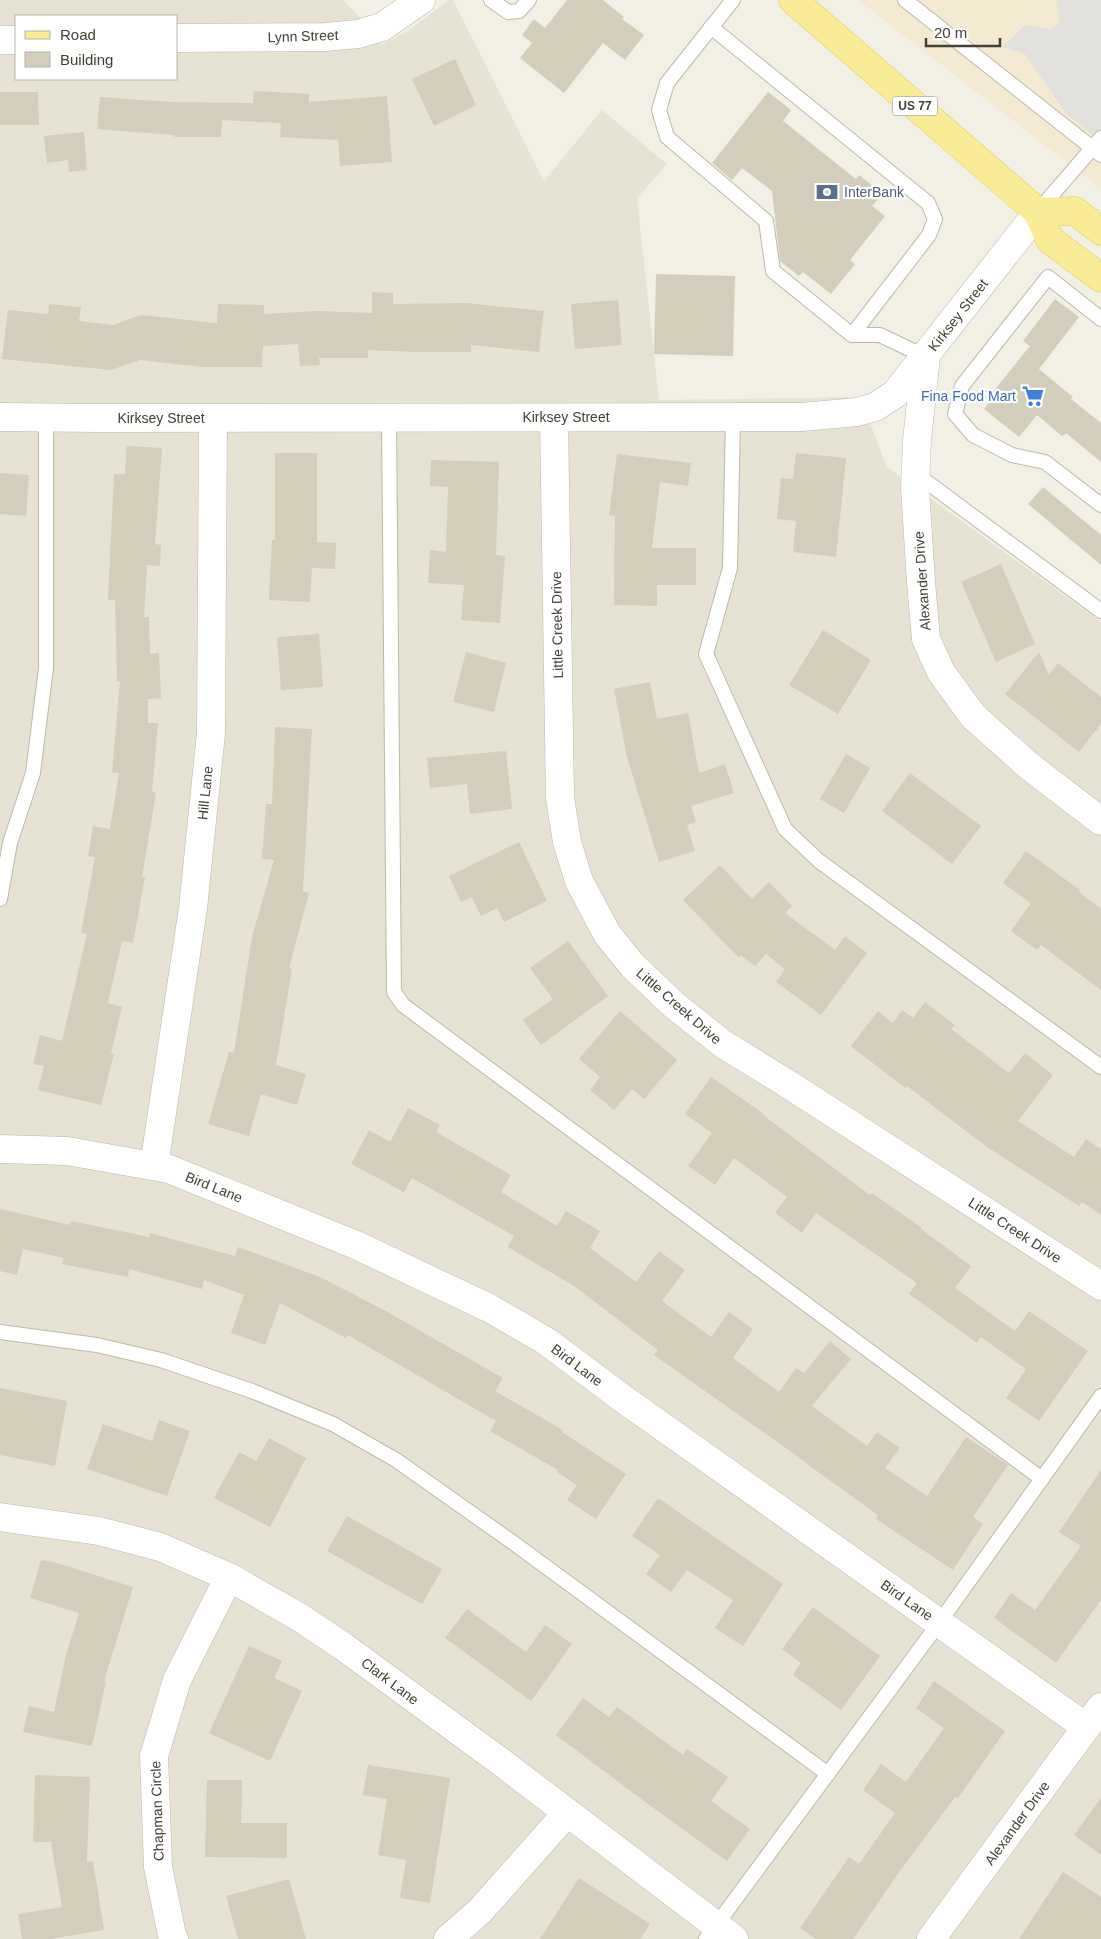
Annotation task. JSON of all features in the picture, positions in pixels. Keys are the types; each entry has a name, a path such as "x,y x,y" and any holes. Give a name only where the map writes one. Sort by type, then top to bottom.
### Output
{"main road":[{"name":"US 77","path":"793,0 1038,212 1050,240 1101,278"},
{"path":"1038,212 1075,211 1101,230"}],"street":[{"name":"Lynn Street","path":"178,38 325,37 358,34 382,26 421,0"},
{"path":"0,40 15,40"},
{"name":"Kirksey Street","path":"0,417 802,417 857,412 875,408 895,394 1038,212"},
{"name":"Alexander Drive","path":"926,356 917,440 916,474 920,572 926,639 941,672 973,716 1029,766 1101,821"},
{"name":"Hill Lane","path":"154,1166 193,908 211,734 213,418"},
{"name":"Little Creek Drive","path":"554,418 560,798 567,842 579,881 607,934 633,966 674,1005 723,1044 1101,1286"},
{"name":"Bird Lane","path":"0,1149 67,1151 168,1168 356,1244 489,1308 546,1341 622,1398 939,1623 1093,1717"},
{"name":"Clark Lane","path":"0,1517 99,1531 160,1546 230,1577 299,1617 344,1647 567,1813 719,1935"},
{"name":"Chapman Circle","path":"174,1939 158,1867 154,1756 177,1680 230,1577"},
{"name":"Alexander Drive","path":"931,1939 1093,1717"},
{"path":"448,1939 480,1911 567,1813"}],"lane":[{"path":"491,0 508,12 519,11 530,0"},
{"path":"733,0 667,83 659,110 667,137 766,221 773,270 852,335 880,335 926,356"},
{"path":"905,0 1098,147 1038,212"},
{"path":"711,27 928,203 935,219 929,235 852,335"},
{"path":"1101,318 1048,277 962,386 955,414 973,435 1012,455 1045,462 1101,505"},
{"path":"0,899 10,843 33,773 46,668 46,417"},
{"path":"388,417 394,992 403,1005 1042,1479"},
{"path":"733,417 730,568 706,654 785,829 819,861 1101,1067"},
{"path":"916,474 1101,611"},
{"path":"0,1332 97,1345 161,1360 252,1391 333,1424 396,1460 515,1544 828,1774"},
{"path":"719,1935 828,1774 939,1623 1101,1396"}],"shaded area":[{"path":"0,0 343,0 365,23 381,45 408,31 449,0 453,0 544,181 602,110 667,164 637,198 659,400 860,397 887,467 1101,622 1101,1939 0,1939"},
{"path":"858,0 1101,0 1101,189"},
{"path":"1056,0 1101,0 1101,142 1065,112 1025,54 1002,47 1025,25 1050,29 1057,25 1060,19"}],"building":[{"path":"567,0 603,0 624,17 622,19 644,35 625,60 603,43 564,93 520,58 532,43 522,35 534,19 545,28"},
{"path":"455,59 476,105 434,126 412,79"},
{"path":"254,91 309,94 309,102 387,96 392,162 340,166 338,140 280,137 281,123 222,120 221,137 174,137 174,135 97,129 100,97 170,102 253,103"},
{"path":"0,92 38,92 39,125 0,125"},
{"name":"InterBank","path":"768,92 791,110 783,121 856,179 859,175 883,194 872,206 885,216 850,260 855,264 831,294 803,272 799,276 780,261 772,191 742,168 732,180 712,163"},
{"path":"84,132 87,170 69,172 68,160 47,163 44,136"},
{"path":"656,274 735,276 733,356 654,354"},
{"path":"372,292 393,293 393,304 466,303 544,311 539,352 471,345 471,352 368,350 368,358 319,358 320,365 300,366 298,344 263,346 262,367 202,367 140,360 111,370 2,359 8,310 48,314 49,304 81,307 79,321 113,325 141,315 217,323 218,304 264,305 264,314 317,311 372,313"},
{"path":"1055,299 1079,317 1039,369 1073,397 1071,399 1101,423 1101,462 1066,433 1062,436 1037,415 1019,437 984,409 995,395 992,393 1030,346 1023,341"},
{"path":"618,300 622,345 575,349 571,304"},
{"path":"127,446 162,448 155,544 161,545 160,566 147,565 144,617 149,617 150,654 159,653 161,698 148,699 148,723 158,723 152,792 156,793 142,877 145,877 133,943 122,941 108,1003 122,1007 111,1053 114,1054 101,1105 38,1090 44,1066 33,1064 40,1035 62,1041 87,934 81,933 95,857 88,856 93,826 110,829 119,773 112,772 120,681 117,681 115,600 108,600 114,474 125,474"},
{"path":"275,453 317,453 317,542 336,543 335,569 312,568 310,602 269,600 272,540 275,540"},
{"path":"796,453 846,458 836,557 793,552 796,521 777,519 781,478 793,479"},
{"path":"617,454 691,463 688,486 660,482 652,548 696,548 696,585 657,585 657,606 614,605 615,516 609,515"},
{"path":"431,460 499,462 496,555 505,556 500,623 461,620 464,585 428,583 430,550 446,552 448,487 430,486"},
{"path":"0,473 29,475 26,516 0,514"},
{"path":"1043,487 1101,535 1101,565 1028,504"},
{"path":"1001,564 1035,644 996,662 961,582"},
{"path":"823,630 871,660 838,714 789,685"},
{"path":"319,634 323,687 281,690 277,637"},
{"path":"466,652 506,663 494,712 453,702"},
{"path":"1039,652 1049,675 1058,663 1101,697 1101,724 1079,752 1005,694"},
{"path":"650,682 657,719 688,713 699,773 725,764 734,793 691,806 696,822 687,825 695,851 659,862 627,757 614,689"},
{"path":"275,727 312,729 303,891 309,893 289,968 292,969 276,1065 306,1074 297,1105 261,1094 249,1136 208,1124 229,1052 234,1053 252,937 274,860 262,859 266,804 272,804"},
{"path":"506,751 512,809 470,814 467,784 430,788 427,758"},
{"path":"846,754 870,768 844,813 820,799"},
{"path":"910,773 981,826 952,864 882,811"},
{"path":"519,842 547,901 504,922 497,908 481,916 472,897 461,902 449,876"},
{"path":"1026,851 1080,890 1079,892 1101,909 1101,990 1041,945 1037,950 1011,931 1031,903 1003,883"},
{"path":"720,865 752,899 769,882 792,906 785,913 835,950 845,936 867,953 821,1015 776,982 785,969 766,954 755,966 741,956 739,958 683,900"},
{"path":"568,941 608,996 541,1045 523,1020 553,999 530,968"},
{"path":"925,1002 955,1025 951,1029 1009,1073 1025,1053 1053,1075 1018,1121 1074,1157 1086,1139 1101,1149 1101,1215 1082,1202 1079,1206 987,1147 907,1086 905,1088 851,1046 878,1011 893,1023 902,1010 913,1018"},
{"path":"620,1011 677,1060 644,1099 632,1089 614,1110 590,1090 600,1077 579,1059"},
{"path":"711,1077 764,1114 870,1195 872,1193 922,1228 971,1266 955,1288 1015,1331 1029,1311 1088,1351 1039,1421 1006,1398 1026,1369 981,1337 977,1343 909,1294 917,1283 816,1213 802,1233 775,1213 787,1197 734,1158 715,1185 688,1166 712,1133 685,1114"},
{"path":"408,1108 440,1125 436,1132 511,1175 501,1192 557,1226 566,1211 600,1231 590,1248 636,1282 659,1251 685,1270 662,1301 711,1337 729,1312 753,1329 733,1358 779,1392 796,1368 804,1373 830,1341 851,1359 812,1406 867,1446 877,1432 900,1448 885,1468 927,1496 966,1437 1008,1465 973,1517 983,1524 953,1570 876,1519 878,1515 654,1355 658,1350 574,1286 508,1247 514,1236 412,1178 404,1192 351,1164 369,1130 390,1142"},
{"path":"0,1209 70,1225 71,1221 149,1237 150,1233 235,1256 238,1247 320,1277 384,1310 503,1378 495,1391 563,1430 562,1432 626,1474 596,1519 567,1500 577,1485 557,1472 558,1470 490,1431 496,1421 348,1335 346,1338 280,1303 265,1345 231,1333 244,1295 204,1280 202,1289 129,1269 128,1277 62,1264 64,1258 23,1249 17,1275 0,1271"},
{"path":"0,1388 67,1401 55,1466 0,1455"},
{"path":"159,1420 190,1431 167,1496 87,1469 103,1424 152,1441"},
{"path":"269,1438 306,1458 270,1527 214,1498 239,1452 256,1461"},
{"path":"1101,1470 1101,1600 1056,1663 994,1618 1011,1593 1035,1610 1081,1546 1059,1532"},
{"path":"658,1498 783,1584 743,1646 715,1628 733,1600 687,1570 671,1592 646,1574 660,1555 632,1536"},
{"path":"347,1516 442,1569 422,1604 327,1551"},
{"path":"41,1560 54,1562 133,1587 104,1681 106,1681 92,1746 23,1732 29,1706 54,1712 66,1655 79,1613 30,1598"},
{"path":"813,1607 880,1656 841,1710 793,1675 801,1663 782,1649"},
{"path":"467,1609 526,1652 545,1625 572,1644 531,1701 445,1638"},
{"path":"249,1646 282,1661 274,1678 302,1691 270,1761 209,1733"},
{"path":"934,1681 1005,1731 958,1798 955,1797 900,1871 853,1939 816,1939 800,1928 849,1857 859,1864 895,1813 863,1790 881,1764 906,1782 944,1728 916,1708"},
{"path":"583,1698 609,1717 617,1707 683,1755 687,1749 728,1777 711,1801 750,1829 727,1861 556,1735"},
{"path":"368,1765 450,1778 430,1903 400,1898 406,1860 378,1855 387,1799 363,1795"},
{"path":"35,1775 90,1777 87,1862 93,1861 104,1930 50,1939 22,1939 18,1914 62,1907 51,1842 33,1842"},
{"path":"207,1780 242,1780 241,1823 287,1823 287,1858 205,1857"},
{"path":"1101,1798 1101,1855 1074,1835"},
{"path":"1063,1872 1101,1897 1101,1939 1019,1939"},
{"path":"579,1878 650,1924 640,1939 540,1939"},
{"path":"289,1879 306,1939 238,1939 226,1896"}],"place":[{"name":"InterBank","path":"827,192"},
{"name":"Fina Food Mart","path":"1033,396"}]}
